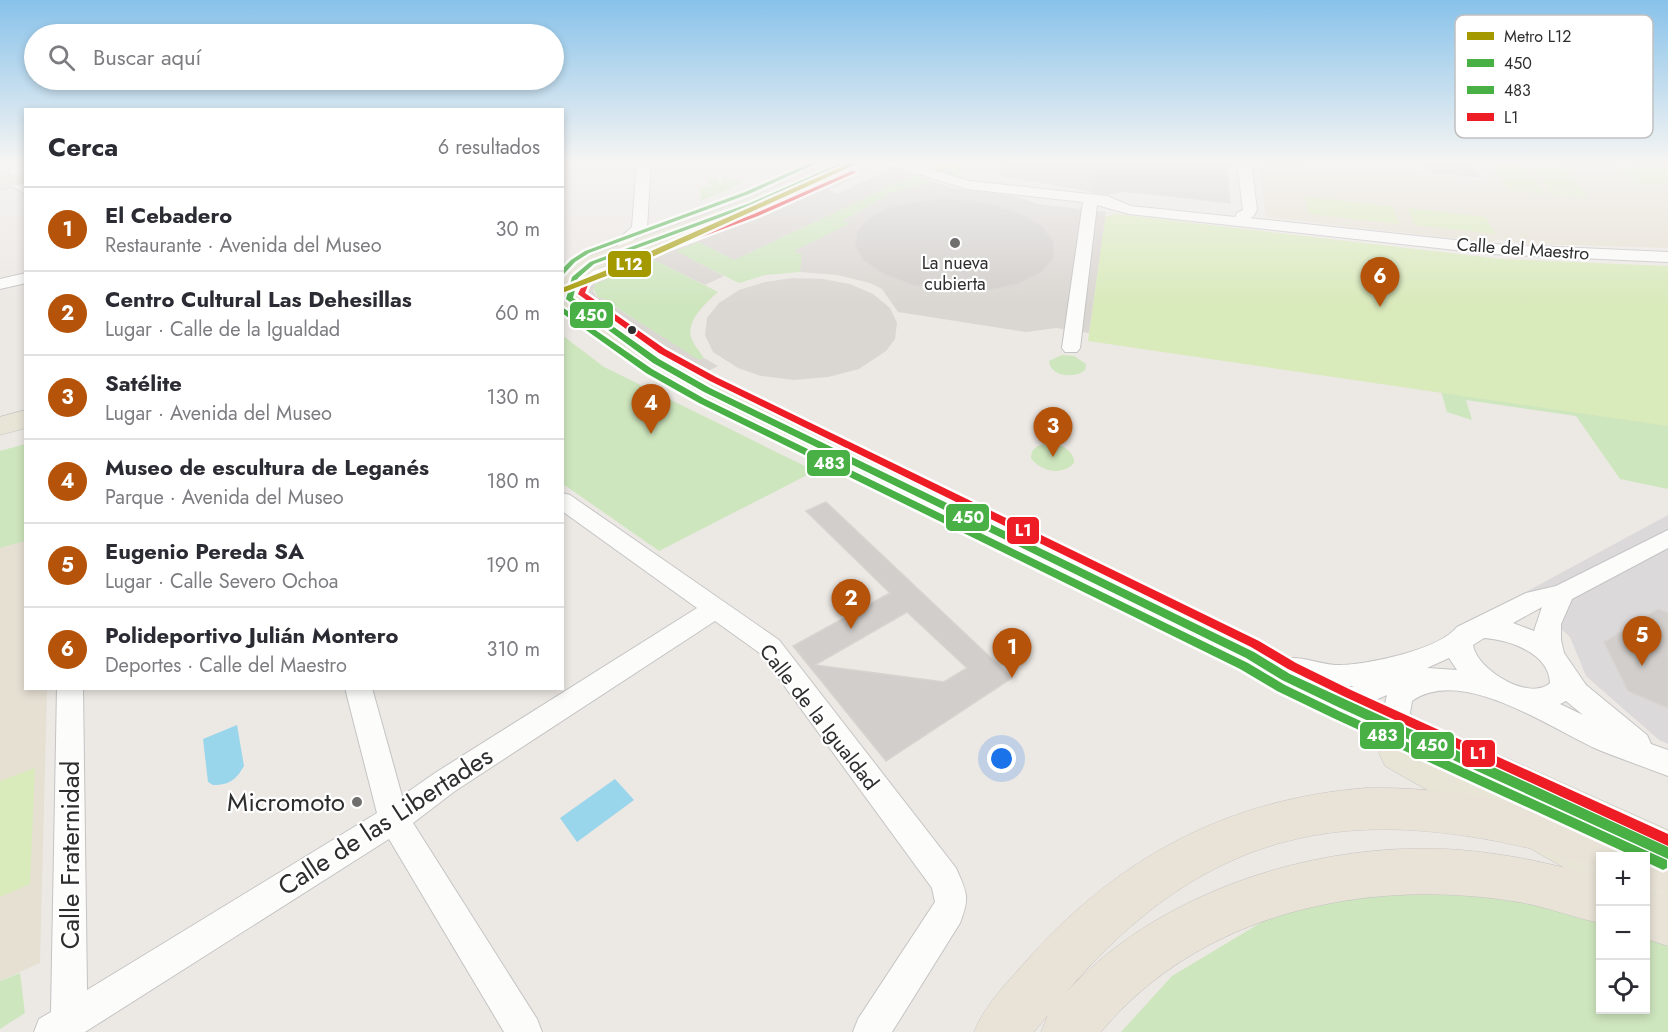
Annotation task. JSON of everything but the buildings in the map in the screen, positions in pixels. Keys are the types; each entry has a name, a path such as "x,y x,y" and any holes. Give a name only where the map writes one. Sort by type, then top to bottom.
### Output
{"highway":[{"path":"1000,1032 1082,938 1124,901 1168,871 1260,827 1322,813 1366,808 1476,818 1581,839 1621,852"},
{"path":"1650,864 1668,871"},
{"path":"1067,1032 1118,977 1154,950 1233,906 1276,891 1325,879 1416,870 1513,878 1596,899"},
{"path":"1650,916 1668,922"}],"main road":[{"path":"565,285 622,243 716,209"},
{"path":"565,285 579,270 591,263 740,209"},
{"path":"565,285 572,303 670,370 1201,632 1261,670 1296,701 1378,741 1596,861"},
{"path":"565,285 651,375 703,403 1261,670 1286,677 1668,853"},
{"path":"0,426 24,420"},
{"path":"0,436 24,430"},
{"path":"1650,890 1668,900"}],"street":[{"path":"622,243 639,228 640,209"},
{"path":"1071,348 1091,209"},
{"name":"Calle del Maestro","path":"1126,209 1492,249 1668,257"},
{"name":"Calle del Maestro","path":"1182,209 1242,216 1272,225"},
{"path":"1242,216 1248,214 1250,209"},
{"path":"0,284 24,278"},
{"name":"Calle de la Igualdad","path":"564,501 770,647 945,879 951,893 951,904 871,1032"},
{"path":"1261,670 1339,676 1422,660 1535,600 1563,593 1668,538"},
{"path":"1522,699 1550,698 1559,692 1563,683 1547,643 1546,629 1552,609 1563,593"},
{"name":"Calle de las Libertades","path":"61,1027 394,819 445,782 717,608"},
{"path":"1472,634 1508,631 1525,638 1557,666 1576,693 1659,759"},
{"path":"1472,634 1460,651 1465,663 1475,675 1490,686 1609,741 1659,759"},
{"path":"1342,704 1360,694 1400,680 1417,678 1490,686"},
{"path":"1411,736 1400,725 1396,716 1396,699 1402,692 1413,687 1437,681"},
{"name":"Calle Fraternidad","path":"61,1027 70,690"},
{"path":"359,690 394,819 524,1032"}],"shaded area":[{"path":"759,209 842,209 734,260 699,242 676,251 724,276 705,285 654,260 595,284 593,291 598,298 699,360 704,358 718,366 696,376 579,300 581,279 612,259 621,260"},
{"path":"863,209 886,209 863,260 883,274 913,285 949,291 985,291 1018,284 1042,272 1054,258 1054,242 1042,226 1008,209 1082,209 1106,212 1089,333 1056,328 1026,332 898,312 882,289 870,283 837,275 800,272 802,255 794,251 849,224 843,221"},
{"path":"1265,209 1668,209 1668,248 1532,244 1493,239 1494,243 1266,217"},
{"path":"793,278 823,279 850,284 873,294 890,308 897,323 895,339 886,351 859,369 828,377 794,380 761,376 738,368 713,352 705,335 707,318 719,303 739,290 765,282"},
{"path":"1668,515 1668,744 1659,740 1586,676 1570,637 1522,594"},
{"path":"24,541 24,690 47,690 40,963 0,981 0,548"}],"green space":[{"path":"842,209 863,209 843,221 850,224 795,251 803,255 800,272 765,275 739,283 675,251 699,242 734,260"},
{"path":"1308,209 1393,209 1399,224 1309,214"},
{"path":"1408,209 1486,217 1495,234 1415,225"},
{"path":"1116,214 1501,259 1668,266 1668,426 1088,341 1105,217"},
{"path":"654,260 718,292 698,312 692,324 691,337 704,358 699,361 602,298 598,298 593,287 598,282"},
{"path":"564,337 604,367 815,471 659,551 564,485"},
{"path":"1062,355 1074,356 1086,364 1085,370 1075,375 1058,373 1050,366 1049,361"},
{"path":"1438,381 1668,399 1668,489 1620,479 1576,416 1466,400 1472,420 1447,412"},
{"path":"24,444 24,541 0,548 0,451"},
{"path":"1044,444 1065,448 1072,455 1074,463 1058,471 1040,467 1031,455 1034,448"},
{"path":"35,768 30,884 0,897 0,781"},
{"path":"1409,888 1584,909 1596,914 1596,1014 1650,1014 1650,934 1668,941 1668,1032 1121,1032 1172,976 1287,907"},
{"path":"20,973 25,1013 0,1029 0,981"}],"water":[{"path":"237,725 244,766 231,781 213,785 208,782 203,739"},
{"path":"615,779 634,800 577,842 560,818"}],"metro line":[{"name":"L12","path":"564,290 752,209"}],"transit line":[{"name":"483","path":"564,272 573,261 587,252 703,209"},
{"name":"450","path":"738,209 592,263 575,277 569,299 656,361 707,390 1250,655 1286,677 1342,704 1668,853"},
{"name":"L1","path":"769,209 597,274 585,284 581,294 662,351 713,379 1255,644 1292,666 1347,693 1668,840"},
{"name":"483","path":"564,310 649,371 702,401 1244,666 1281,688 1337,715 1663,864"}],"place":[{"name":"La nueva cubierta","path":"955,243"},
{"name":"Polideportivo Julián Montero","path":"1380,307"},
{"name":"Museo de escultura de Leganés","path":"651,434"},
{"name":"Satélite","path":"1053,457"},
{"name":"Centro Cultural Las Dehesillas","path":"851,629"},
{"name":"Eugenio Pereda SA","path":"1642,666"},
{"name":"El Cebadero","path":"1012,678"},
{"name":"Micromoto","path":"357,802"}]}
